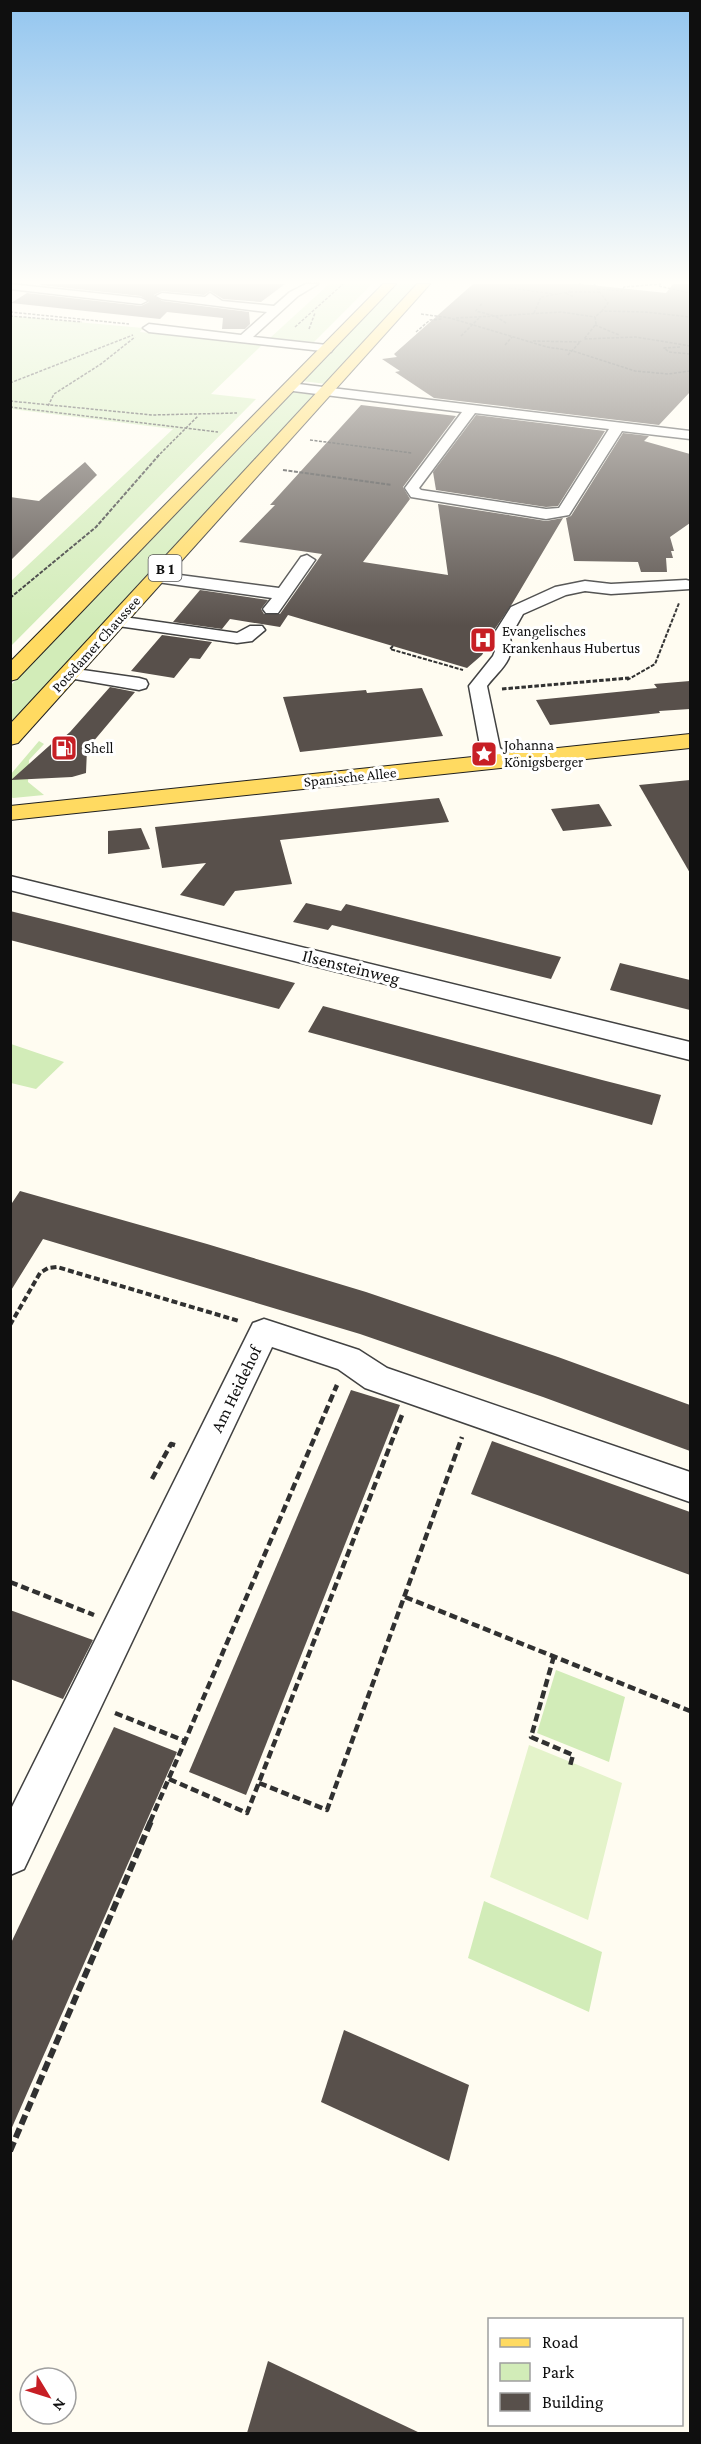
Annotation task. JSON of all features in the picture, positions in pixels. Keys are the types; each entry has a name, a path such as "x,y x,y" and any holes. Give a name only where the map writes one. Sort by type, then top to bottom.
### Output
{"main road":[{"name":"B 1","path":"10,675 279,398"},
{"name":"Potsdamer Chaussee","path":"10,738 320,398"},
{"name":"Spanische Allee","path":"10,813 690,741"}],"street":[{"path":"387,398 690,435"},
{"path":"472,408 412,488 416,494 546,514 564,512 618,426"},
{"path":"272,609 307,560"},
{"path":"157,577 283,594"},
{"path":"506,760 491,751 478,686 504,651 501,637 513,615 561,591 585,586 611,589 687,585"},
{"path":"117,621 237,638 246,637 256,630"},
{"path":"69,673 139,684"},
{"name":"Ilsensteinweg","path":"11,883 690,1051"},
{"name":"Am Heidehof","path":"10,1855 264,1332 348,1359 376,1378 690,1487"}],"path":[{"path":"45,411 52,398"},
{"path":"10,401 156,416 198,416 238,412"},
{"path":"10,407 226,433"},
{"path":"10,598 96,527 123,499 156,458 198,416"},
{"path":"303,439 419,454"},
{"path":"276,469 395,485"},
{"path":"393,646 390,649 483,678 507,690 626,680 655,664 687,585"},
{"path":"10,1325 40,1273 48,1268 57,1267 256,1327 264,1332"},
{"path":"10,2151 348,1359"},
{"path":"169,1779 247,1813 412,1391"},
{"path":"259,1783 327,1810 472,1410"},
{"path":"10,1582 122,1626"},
{"path":"405,1597 690,1711"},
{"path":"554,1656 531,1737 573,1755 570,1766"},
{"path":"86,1701 186,1741"}],"green space":[{"path":"11,398 256,399 11,646 11,581 173,429 11,409"},
{"path":"285,398 313,398 11,729 11,685"},
{"path":"39,741 44,744 29,760 28,782 44,795 13,798 11,797 11,774"},
{"path":"11,1044 64,1062 36,1089 11,1083"},
{"path":"556,1670 625,1697 609,1762 537,1733"},
{"path":"529,1745 622,1783 588,1920 490,1877"},
{"path":"484,1901 602,1952 589,2012 468,1958"}],"building":[{"path":"434,398 684,398 659,425"},
{"path":"361,405 456,416 403,487 410,499 363,562 448,575 438,504 546,521 563,518 512,604 490,636 490,641 482,655 467,668 288,615 280,627 230,619 222,629 173,622 200,590 268,600 261,609 264,614 280,614 322,554 239,542 275,505 270,505"},
{"path":"476,415 605,431 558,506 546,507 436,490 433,472"},
{"path":"623,433 649,436 644,441 690,454 690,523 670,537 674,551 671,551 673,558 666,558 667,572 641,572 638,562 574,561 566,518 571,516"},
{"path":"85,462 97,475 10,561 10,497 39,501"},
{"path":"162,635 212,642 200,659 190,658 174,678 131,671"},
{"path":"690,681 690,709 659,711 660,713 550,725 536,700 657,688 654,684"},
{"path":"110,687 135,692 87,749 86,773 72,777 11,780 58,738 63,738 70,732"},
{"path":"422,688 443,736 300,752 283,697 366,690 367,693"},
{"path":"690,780 690,873 639,785"},
{"path":"439,798 449,822 280,840 292,884 235,891 224,906 180,895 206,863 162,868 155,827"},
{"path":"599,804 612,826 563,831 551,809"},
{"path":"141,828 150,849 108,854 108,831"},
{"path":"306,903 341,911 346,904 561,957 551,979 332,925 328,930 293,922"},
{"path":"10,911 295,983 279,1009 10,940"},
{"path":"620,963 690,980 690,1010 610,990"},
{"path":"323,1006 661,1095 652,1125 308,1032"},
{"path":"20,1191 366,1292 558,1357 690,1405 690,1451 360,1334 43,1239 10,1292 10,1206"},
{"path":"351,1390 400,1405 246,1795 189,1772"},
{"path":"492,1441 690,1512 690,1575 471,1494"},
{"path":"10,1610 93,1640 63,1699 10,1679"},
{"path":"114,1727 177,1752 10,2132 10,1945"},
{"path":"344,2030 469,2085 449,2161 321,2102"},
{"path":"268,2361 420,2433 247,2433"}],"place":[{"name":"Evangelisches Krankenhaus Hubertus","path":"483,640"},
{"name":"Shell","path":"64,748"},
{"name":"Johanna Königsberger","path":"484,754"}]}
